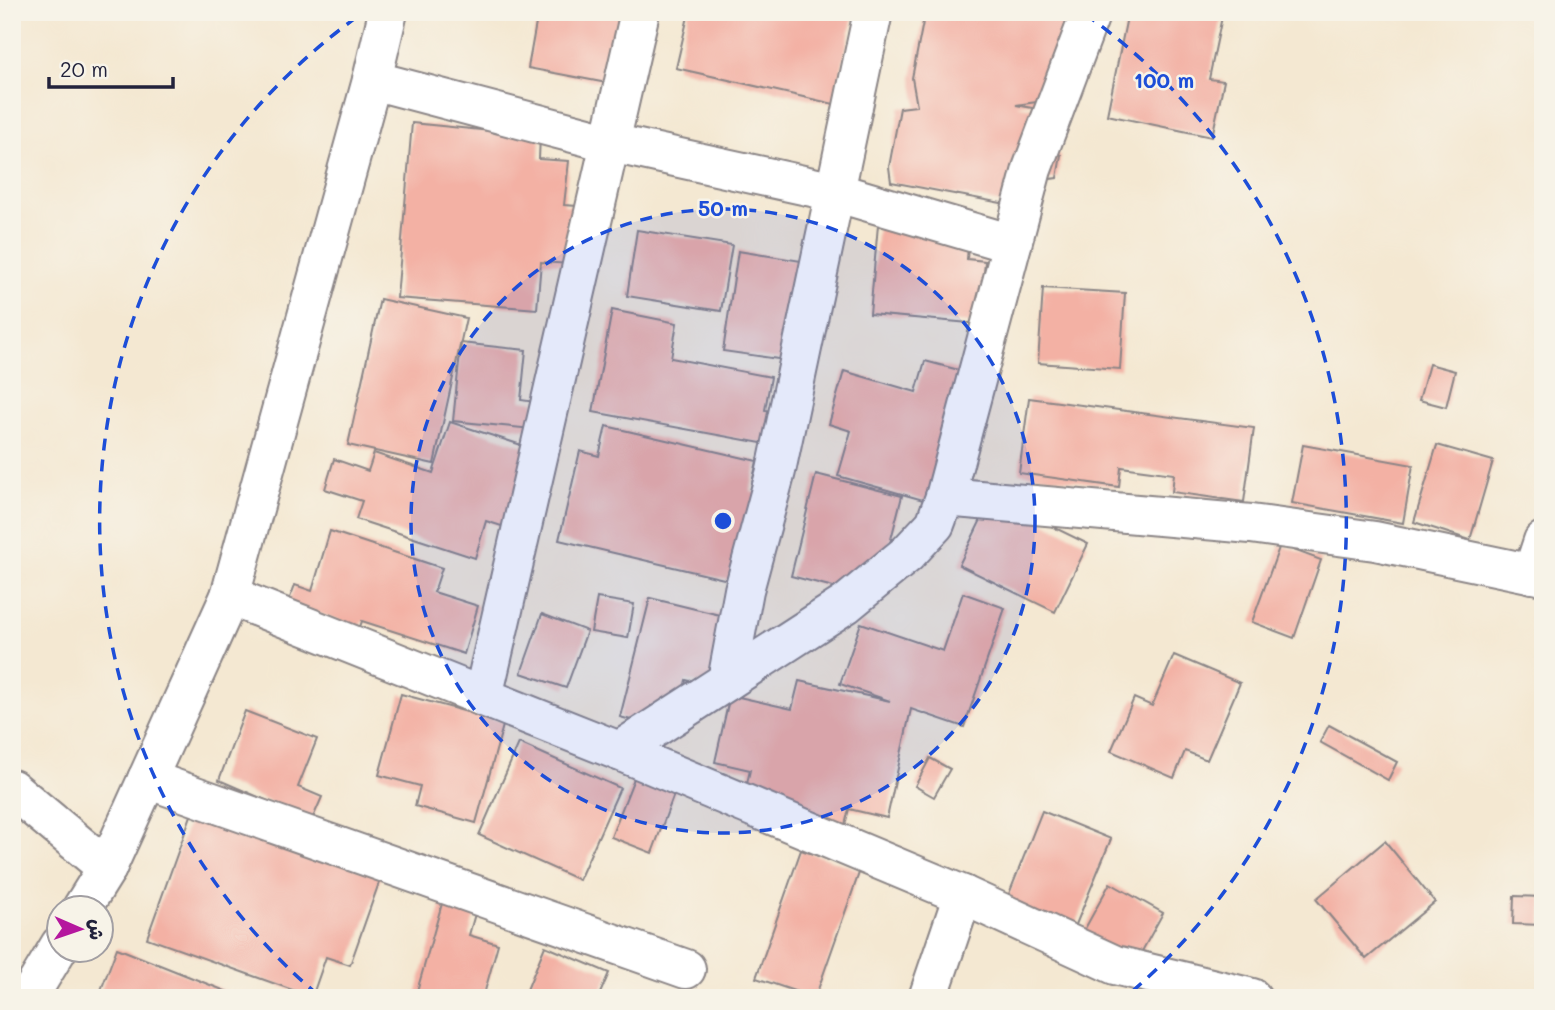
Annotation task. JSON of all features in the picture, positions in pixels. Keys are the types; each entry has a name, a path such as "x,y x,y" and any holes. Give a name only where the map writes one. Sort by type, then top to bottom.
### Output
{"street":[{"path":"91,894 107,868 230,596 372,80 388,12"},
{"path":"484,697 640,12"},
{"path":"727,681 744,590 776,471 873,12"},
{"path":"619,751 846,604 907,554 935,524 945,497 1032,169 1091,12"},
{"path":"372,80 611,143 835,192 1012,244"},
{"path":"945,497 1251,524 1539,564"},
{"path":"230,596 619,751 963,895 1115,965 1252,998"},
{"path":"147,779 686,969"},
{"path":"12,789 107,868"},
{"path":"928,998 963,895"},
{"path":"28,998 49,964"}],"building":[{"path":"538,12 647,12 633,88 528,68"},
{"path":"689,12 854,12 834,104 676,68"},
{"path":"925,12 1081,12 1064,98 1016,105 1038,109 1031,149 1061,155 1057,178 1021,183 1017,206 891,182 889,167 900,108 917,106 912,78"},
{"path":"1128,12 1223,12 1209,79 1224,81 1212,137 1107,115"},
{"path":"412,123 540,136 539,159 569,161 564,205 591,207 586,265 541,262 537,309 397,298"},
{"path":"878,225 969,233 967,259 985,261 980,324 870,314"},
{"path":"637,230 732,245 721,311 627,296"},
{"path":"738,251 820,264 806,363 723,351"},
{"path":"1043,288 1125,293 1120,369 1038,363"},
{"path":"380,299 466,318 434,464 348,445"},
{"path":"612,310 677,323 671,358 771,377 765,410 783,413 777,446 593,412"},
{"path":"461,343 526,350 521,400 535,402 532,429 453,421"},
{"path":"925,361 985,377 948,507 838,476 851,431 829,424 844,371 916,392"},
{"path":"1429,364 1455,371 1446,407 1419,400"},
{"path":"1029,398 1254,428 1244,502 1172,492 1174,474 1121,467 1119,487 1019,473"},
{"path":"450,422 540,451 514,530 486,521 475,558 356,519 362,501 325,489 334,459 368,471 374,453 433,473"},
{"path":"606,426 757,461 750,492 762,494 741,583 559,540 580,451 599,456"},
{"path":"1303,445 1413,465 1403,523 1292,503"},
{"path":"1437,445 1493,461 1470,540 1414,522"},
{"path":"816,474 902,496 876,598 791,576"},
{"path":"992,497 1088,544 1055,612 959,565"},
{"path":"330,531 442,568 434,592 478,606 464,654 362,621 360,627 288,603 295,585 312,591"},
{"path":"1280,545 1321,560 1294,638 1252,622"},
{"path":"963,593 1005,608 964,727 911,709 887,818 849,809 845,825 743,802 750,770 715,762 730,695 792,709 799,681 890,701 840,684 861,623 943,651"},
{"path":"597,598 634,604 628,638 591,632"},
{"path":"650,598 728,617 711,686 686,680 678,713 651,706 646,724 620,717"},
{"path":"542,614 587,631 566,688 521,673"},
{"path":"1174,655 1240,683 1207,760 1185,751 1174,778 1111,751 1134,698 1152,706"},
{"path":"401,694 504,722 476,823 415,806 420,786 379,775"},
{"path":"245,711 317,739 298,787 322,797 312,820 219,780"},
{"path":"1329,725 1397,762 1388,780 1320,742"},
{"path":"519,743 620,788 579,880 479,835"},
{"path":"642,758 682,773 652,853 611,837"},
{"path":"930,758 950,769 934,797 915,786"},
{"path":"193,810 381,877 350,965 326,957 312,997 147,938"},
{"path":"1042,811 1111,839 1073,932 1005,904"},
{"path":"1385,841 1435,902 1366,959 1316,899"},
{"path":"801,850 860,870 815,998 756,978"},
{"path":"1110,883 1163,913 1129,975 1076,945"},
{"path":"445,893 478,903 469,935 498,944 483,998 415,998"},
{"path":"1514,896 1542,897 1542,925 1513,924"},
{"path":"545,946 609,973 598,998 524,997"},
{"path":"117,948 243,998 98,998 111,964 116,964"}]}
